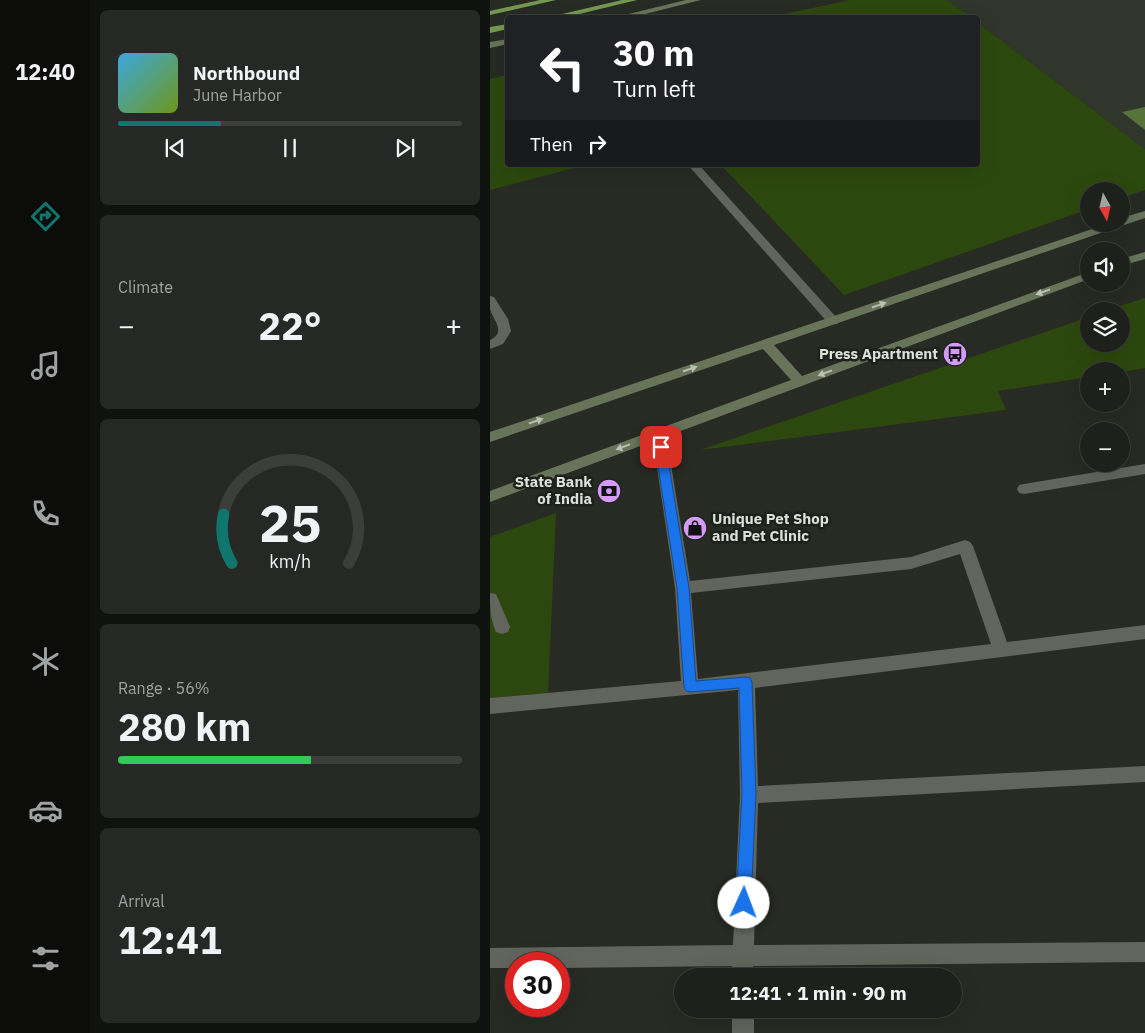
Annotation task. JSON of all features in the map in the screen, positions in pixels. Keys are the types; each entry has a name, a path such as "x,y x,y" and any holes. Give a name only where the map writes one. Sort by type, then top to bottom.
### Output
{"highway":[{"path":"490,12 552,0"},
{"path":"563,15 633,0"},
{"path":"490,30 505,27"}],"main road":[{"path":"630,15 697,0"},
{"path":"490,44 505,42"},
{"path":"1130,219 1145,214"},
{"path":"490,437 1094,232"},
{"path":"1130,260 1145,255"},
{"path":"490,497 1080,278"},
{"path":"766,344 800,382"}],"street":[{"path":"695,167 833,321"},
{"path":"490,300 506,328 505,334 499,342 490,345"},
{"path":"659,434 683,588 690,687"},
{"path":"1024,489 1145,470"},
{"path":"683,588 911,563 965,546 1001,650"},
{"path":"490,599 502,626"},
{"path":"490,706 746,682 1145,632"},
{"path":"742,966 749,794 746,682"},
{"path":"749,794 1145,774"},
{"path":"490,958 742,966 1145,952"},
{"path":"743,1018 743,1033"}],"shaded area":[{"path":"850,0 947,0 968,15 779,15"},
{"path":"947,0 1145,0 1145,149 980,25 980,15 968,15"},
{"path":"980,25 1145,149 1145,190 1130,195 1130,182 1080,182 1080,212 844,295 723,167 980,167"},
{"path":"505,75 505,167 578,167 490,190 490,79"},
{"path":"1145,107 1145,130 1122,112"},
{"path":"1145,298 1145,368 1130,370 1130,362 1080,362 1080,378 998,391 1006,410 700,450 1080,320 1080,352 1130,352 1130,303"},
{"path":"556,513 548,693 490,698 490,537"}],"place":[{"name":"Press Apartment","path":"955,354"},
{"name":"State Bank of India","path":"609,491"},
{"name":"Unique Pet Shop and Pet Clinic","path":"695,528"}],"route":[{"path":"661,447 683,588 690,687 746,682 749,794 744,903"}]}
